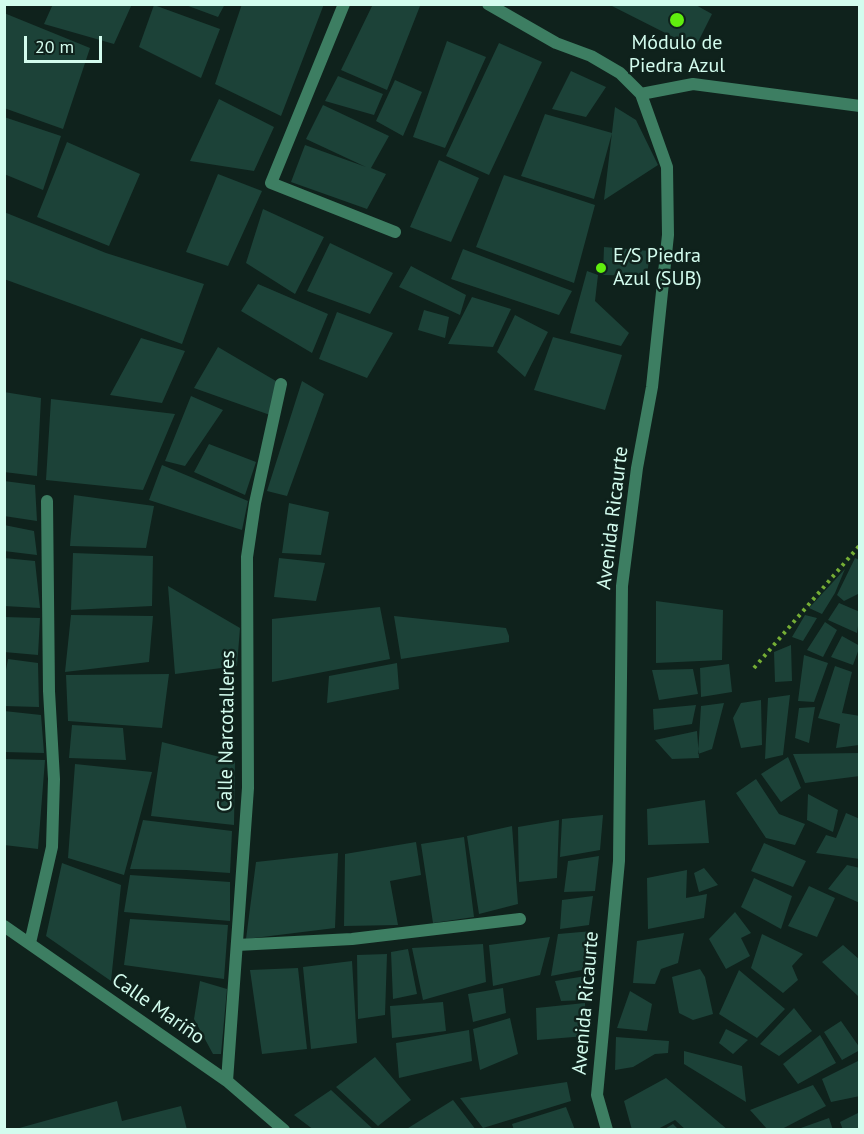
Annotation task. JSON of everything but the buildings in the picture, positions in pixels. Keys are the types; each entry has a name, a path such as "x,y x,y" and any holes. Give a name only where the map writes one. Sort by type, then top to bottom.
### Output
{"street":[{"path":"344,4 271,183 395,232"},
{"name":"Avenida Ricaurte","path":"488,4 556,43 591,56 620,73 641,94 667,167 668,235 652,387 637,468 622,586 619,861 597,1095 607,1130"},
{"path":"641,94 693,84 860,106"},
{"name":"Calle Narcotalleres","path":"227,1081 248,788 247,557 255,503 281,384"},
{"path":"30,943 52,847 54,779 49,690 47,501"},
{"path":"237,945 352,939 520,919"},
{"name":"Calle Mariño","path":"4,926 227,1081 284,1130"}],"path":[{"path":"754,668 860,545"}],"place":[{"name":"Módulo de Piedra Azul","path":"677,20"},
{"name":"E/S Piedra Azul (SUB)","path":"601,268"}]}
